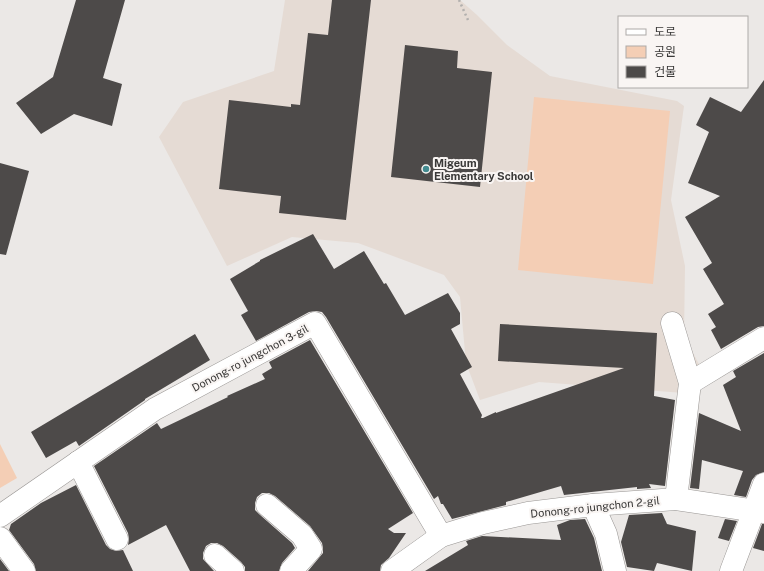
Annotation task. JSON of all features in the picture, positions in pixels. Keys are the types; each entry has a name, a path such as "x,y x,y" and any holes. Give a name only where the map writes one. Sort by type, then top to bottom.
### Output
{"street":[{"name":"Donong-ro jungchon 3-gil","path":"0,516 155,409 315,323 440,536"},
{"path":"672,323 690,383 676,499"},
{"path":"690,383 764,338"},
{"path":"78,462 117,539"},
{"path":"731,571 759,511 764,484"},
{"name":"Donong-ro jungchon 2-gil","path":"392,571 440,536 484,523 528,513 593,505 676,499 759,511"},
{"path":"267,505 302,535 311,549 291,571"},
{"path":"593,505 606,534 616,571"},
{"path":"0,538 24,571"},
{"path":"215,555 233,571"}],"path":[{"path":"459,0 468,20"}],"shaded area":[{"name":"Migeum Elementary School","path":"285,0 460,0 507,45 550,76 677,101 684,106 671,200 685,266 684,336 701,368 697,394 539,382 480,400 466,363 460,297 444,275 358,243 292,237 227,266 159,137 183,102 274,71"}],"green space":[{"path":"534,97 670,111 653,284 518,270"},
{"path":"0,444 17,478 0,488"}],"building":[{"path":"76,0 125,0 103,78 122,84 112,126 74,114 41,134 16,103 53,77"},
{"path":"332,0 371,0 346,220 279,213 281,196 219,189 229,100 291,107 291,104 300,105 308,33 328,35"},
{"path":"405,45 458,51 457,68 492,72 480,187 391,177"},
{"path":"764,80 764,326 758,327 721,349 711,330 716,327 708,314 724,304 703,269 712,263 685,217 720,196 688,183 709,132 696,125 710,97 741,112"},
{"path":"0,163 29,171 6,255 0,254"},
{"path":"313,234 334,269 364,251 384,284 386,283 405,315 448,293 460,313 460,324 451,329 472,367 460,374 482,415 481,418 624,368 498,361 500,324 657,333 654,396 675,400 665,486 649,484 651,488 637,489 637,487 564,495 561,486 506,502 506,505 452,519 443,504 441,504 438,496 434,499 322,312 309,312 256,341 241,315 248,311 230,279 260,260"},
{"path":"195,334 210,360 145,399 79,446 76,441 46,458 31,432"},
{"path":"310,340 413,513 388,529 394,533 406,533 389,558 381,565 380,571 308,571 323,553 322,543 310,526 275,496 269,493 262,493 257,497 255,510 292,543 295,548 282,563 279,571 245,571 245,567 241,562 223,546 217,543 211,543 206,546 203,553 203,559 214,571 190,571 166,525 128,545 128,533 94,466 157,423 161,429 265,379 262,374 272,368 269,362"},
{"path":"764,353 764,472 756,475 752,480 746,497 734,495 743,471 702,460 699,489 690,488 699,413 741,431 723,385 736,377 733,371"},
{"path":"76,485 106,545 110,549 116,551 123,550 133,571 36,571 34,564 9,530 11,524 41,503"},
{"path":"662,513 667,524 696,531 692,571 657,563 654,571 627,567 621,542 629,515"},
{"path":"585,519 594,538 602,571 425,571 468,545 466,541 482,536 561,540 557,525 570,520"},
{"path":"725,519 737,521 729,541 718,538"},
{"path":"762,524 764,524 764,551 753,548"},
{"path":"0,559 9,571 0,571"}],"place":[{"name":"Migeum Elementary School","path":"426,169"}]}
